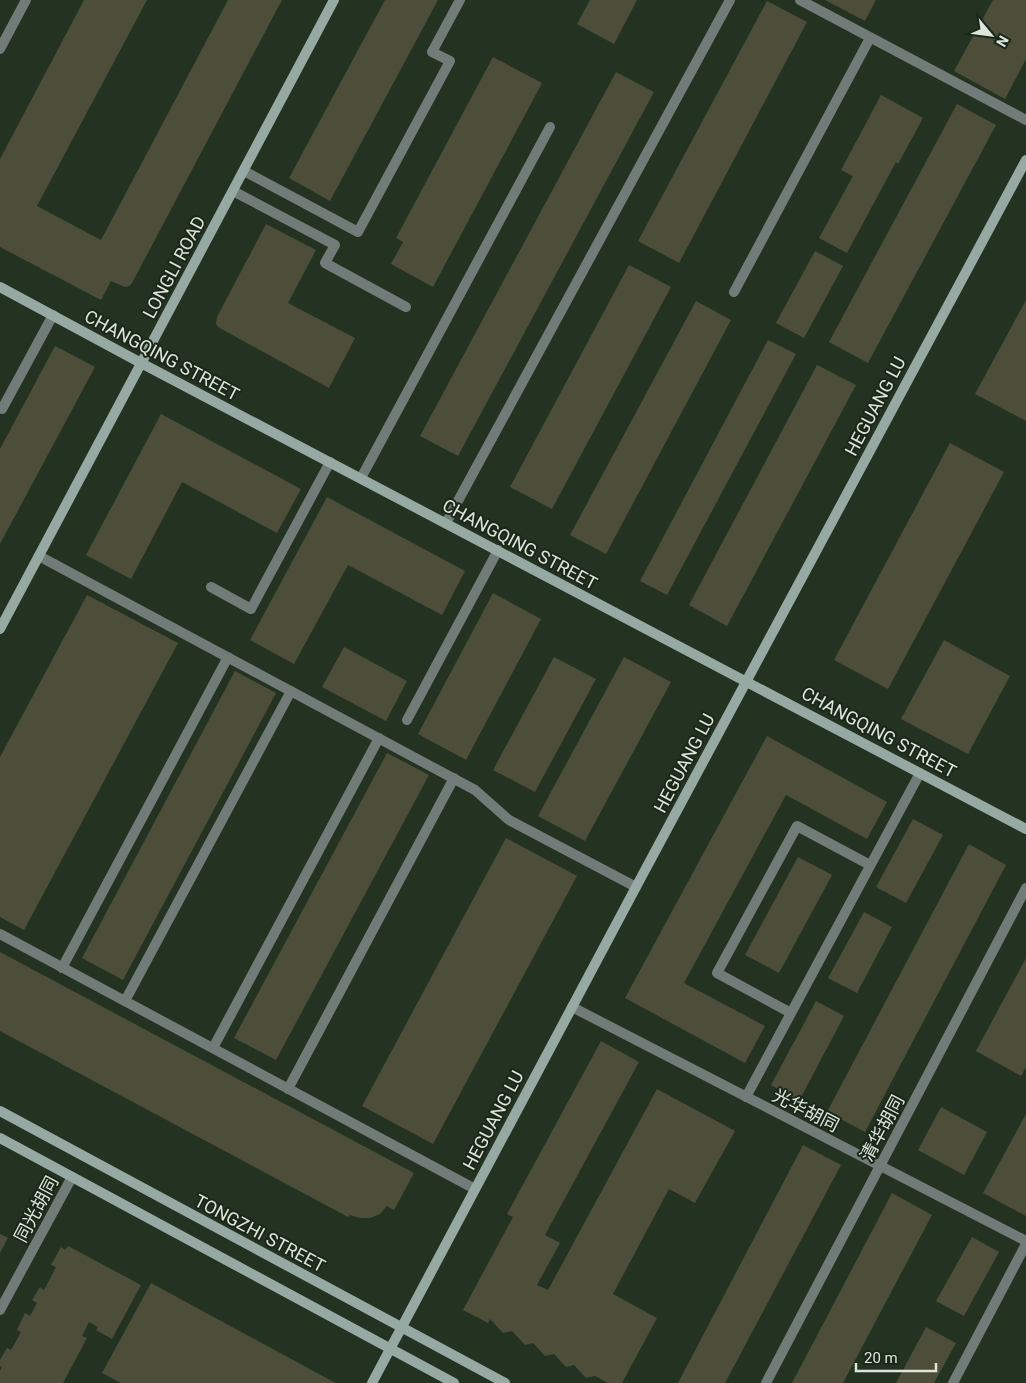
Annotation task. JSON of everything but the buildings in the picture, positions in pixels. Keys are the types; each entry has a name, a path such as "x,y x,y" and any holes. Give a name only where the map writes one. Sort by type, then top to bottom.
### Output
{"street":[{"path":"0,49 26,0"},
{"path":"244,170 358,232 450,62 432,52 460,0"},
{"path":"446,523 730,0"},
{"path":"800,0 1026,120"},
{"name":"LONGLI ROAD","path":"0,629 333,1"},
{"path":"734,292 870,38"},
{"path":"361,478 550,127"},
{"name":"HEGUANG LU","path":"372,1383 746,680 1026,160"},
{"path":"233,191 335,245 325,263 406,306"},
{"name":"CHANGQING STREET","path":"0,287 1026,829"},
{"path":"2,409 53,315"},
{"path":"210,587 251,609 330,462"},
{"path":"406,720 498,550"},
{"path":"39,556 476,790 509,820 636,887"},
{"path":"62,968 228,657"},
{"path":"125,1001 291,691"},
{"path":"213,1048 379,738"},
{"path":"746,1097 920,772"},
{"path":"288,1088 454,778"},
{"path":"791,1013 717,973 797,826 870,865"},
{"name":"清华胡同","path":"766,1383 1026,888"},
{"path":"0,934 475,1188"},
{"name":"光华胡同","path":"572,1007 1026,1242"},
{"name":"TONGZHI STREET","path":"0,1111 505,1383"},
{"path":"0,1138 454,1383"},
{"name":"同光胡同","path":"0,1310 72,1177"},
{"path":"953,1383 1026,1242"}]}
